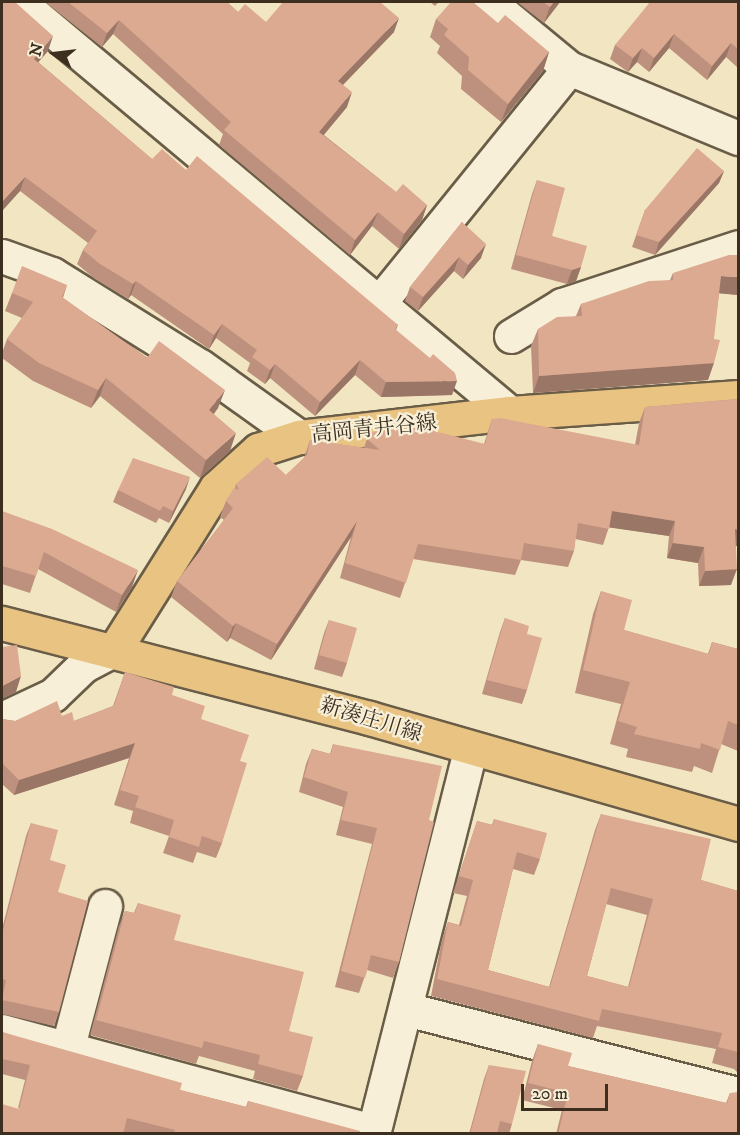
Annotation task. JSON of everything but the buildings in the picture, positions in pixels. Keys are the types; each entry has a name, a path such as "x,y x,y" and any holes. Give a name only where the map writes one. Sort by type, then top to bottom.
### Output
{"main road":[{"name":"高岡青井谷線","path":"115,649 216,489 258,450 299,437 510,413 738,397"},
{"name":"新湊庄川線","path":"2,623 115,649 738,824"}],"street":[{"path":"19,2 510,413"},
{"path":"489,2 570,68 738,138"},
{"path":"379,303 570,68"},
{"path":"511,336 562,305 738,246"},
{"path":"2,256 52,274 200,366 299,437"},
{"path":"2,719 53,695 83,666 115,649"},
{"path":"2,1030 66,1050 373,1132 406,1010 470,750"},
{"path":"66,1050 105,906"},
{"path":"406,1010 738,1094"}]}
